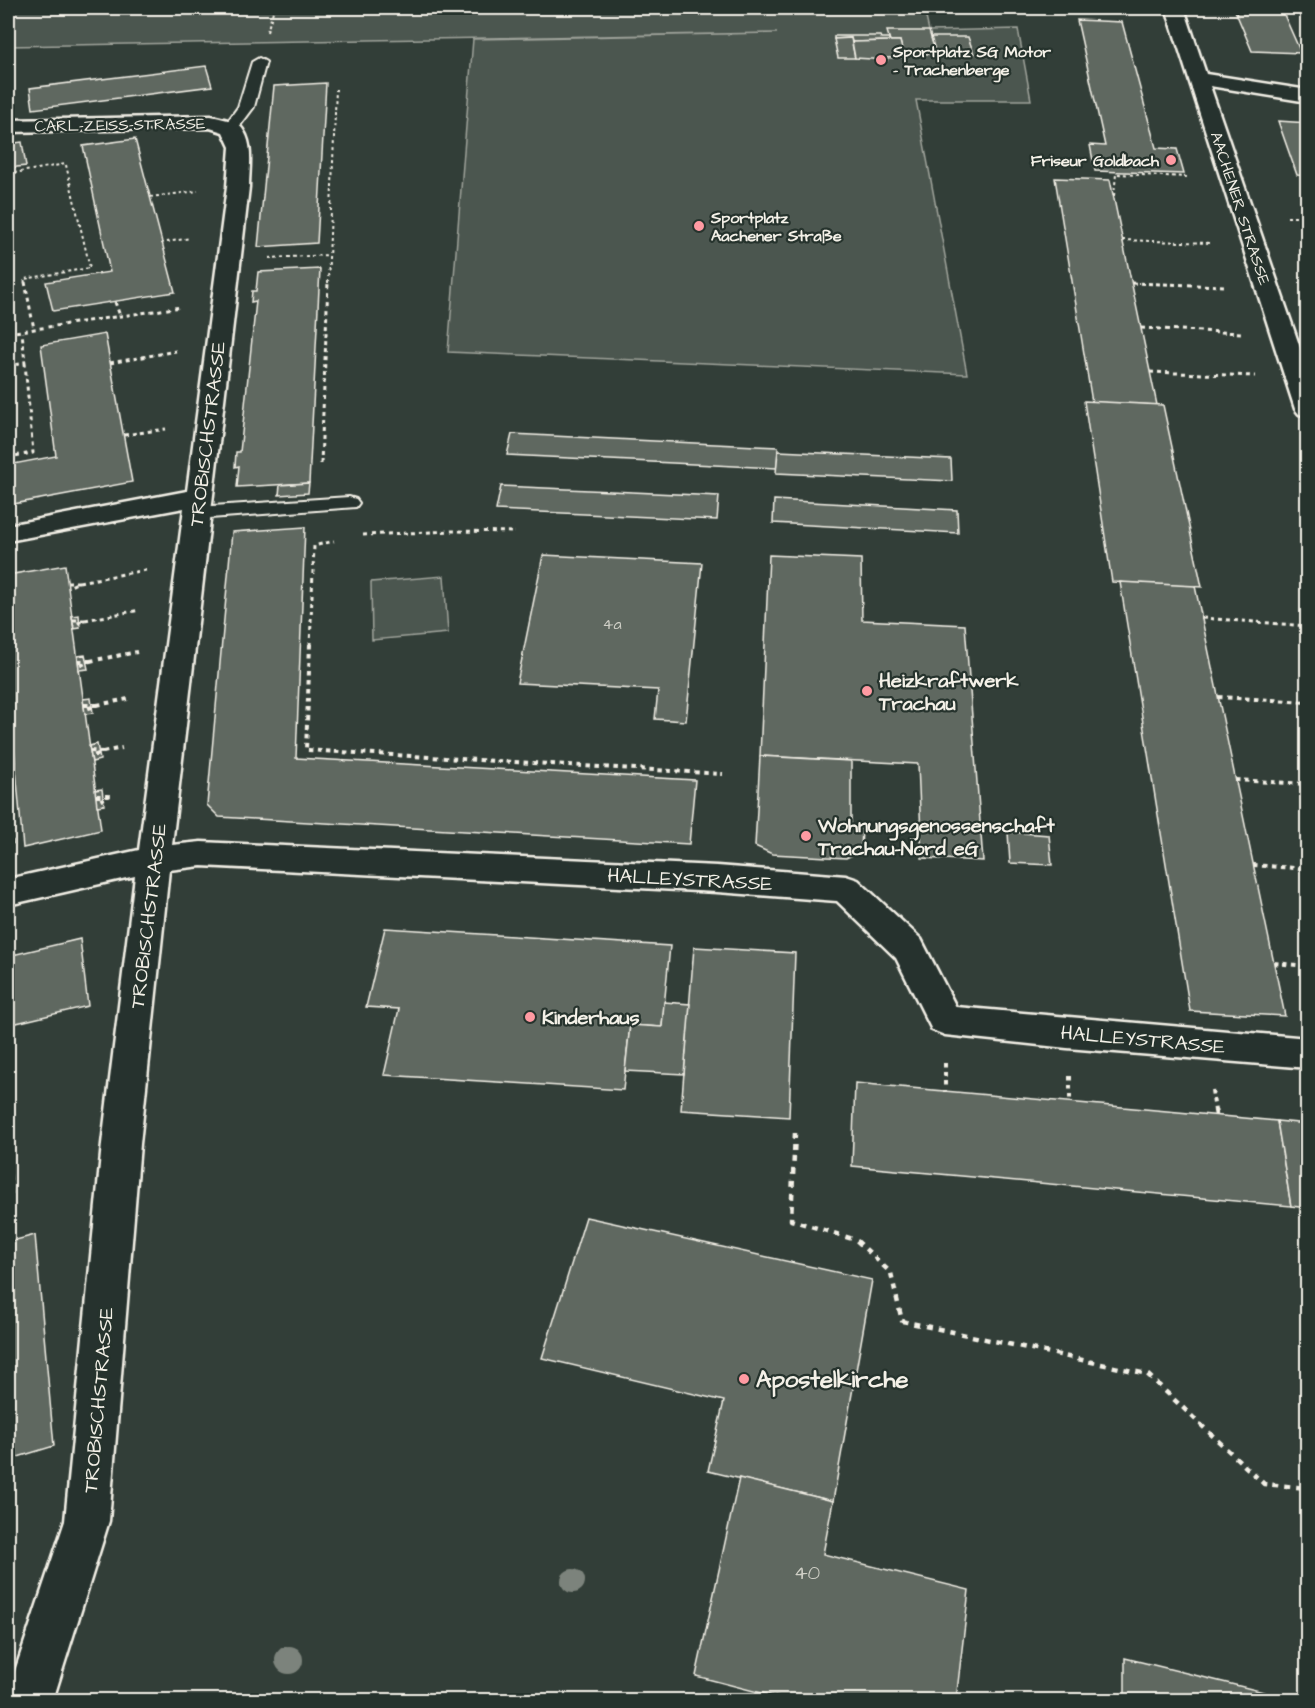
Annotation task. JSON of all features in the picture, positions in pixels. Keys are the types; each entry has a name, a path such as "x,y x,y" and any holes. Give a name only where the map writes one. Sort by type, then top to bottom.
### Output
{"street":[{"name":"AACHENER STRASSE","path":"1175,8 1308,409"},
{"path":"1198,78 1308,96"},
{"name":"CARL-ZEISS-STRASSE","path":"8,126 211,122 231,128"},
{"name":"TROBISCHSTRASSE","path":"29,1701 87,1521 121,1144 154,859 238,187 240,147 231,128"},
{"path":"8,533 198,505"},
{"name":"HALLEYSTRASSE","path":"8,892 154,859 201,854 717,879 846,889 909,949 945,1020 1067,1033 1308,1053"}],"lane":[{"path":"231,128 246,106 259,62"},
{"path":"198,505 349,503"}],"path":[{"path":"8,9 122,8"},
{"path":"1299,8 1308,8"},
{"path":"321,464 336,89"},
{"path":"34,329 24,279 90,268 66,159"},
{"path":"8,174 66,165"},
{"path":"1114,196 1116,174 1232,178"},
{"path":"1122,240 1254,244"},
{"path":"229,260 329,255"},
{"path":"1132,283 1268,288"},
{"path":"8,333 224,300"},
{"path":"116,302 120,316"},
{"path":"1141,328 1284,335"},
{"path":"8,457 33,453 22,332"},
{"path":"110,363 219,343"},
{"path":"8,366 25,363"},
{"path":"1150,372 1297,377"},
{"path":"349,503 349,536"},
{"path":"515,532 453,531 349,536 314,546 306,750 723,774"},
{"path":"68,584 191,562"},
{"path":"73,623 186,602"},
{"path":"1202,618 1308,626"},
{"path":"78,661 90,661 79,666"},
{"path":"1218,697 1308,702"},
{"path":"90,751 103,752 91,757"},
{"path":"1235,780 1308,784"},
{"path":"8,795 13,856"},
{"path":"96,796 109,796 97,802"},
{"path":"1253,865 1308,869"},
{"path":"1274,963 1308,966"},
{"path":"945,1064 945,1092"},
{"path":"1069,1071 1070,1102"},
{"path":"1212,1087 1216,1116"},
{"path":"795,1133 791,1220 856,1240 891,1273 902,1322 1147,1374 1264,1484 1308,1488"}],"shaded area":[{"name":"Sportplatz Aachener Straße","path":"8,8 924,8 929,31 1018,29 1031,100 916,100 967,374 448,352 473,39 777,33 8,46"},
{"path":"444,576 448,633 372,640 371,582"}],"building":[{"path":"1234,8 1281,8 1301,53 1252,51"},
{"path":"1077,20 1122,22 1156,148 1177,149 1184,174 1095,171 1090,145 1105,146"},
{"path":"887,31 929,31 936,54 903,54 900,41 890,41"},
{"path":"834,36 880,36 889,38 890,41 852,42 851,38 834,39"},
{"path":"931,37 968,37 974,54 936,54"},
{"path":"851,38 855,58 838,58 834,39"},
{"path":"900,41 904,57 886,58 887,60 855,58 852,42"},
{"path":"206,66 212,86 33,109 30,88"},
{"path":"326,83 317,243 258,247 274,86"},
{"path":"1278,121 1308,123 1308,176 1297,175"},
{"path":"135,139 175,292 53,311 46,282 110,272 83,146"},
{"path":"22,142 26,166 8,168 8,144"},
{"path":"1055,178 1110,180 1157,405 1092,402"},
{"path":"320,269 309,483 237,487 239,466 235,467 236,452 240,452 256,301 251,302 252,291 256,291 258,272"},
{"path":"105,334 132,482 8,505 8,465 56,456 41,345"},
{"path":"1084,401 1163,405 1202,587 1112,582"},
{"path":"512,434 778,447 777,468 507,455"},
{"path":"778,451 951,459 952,481 776,473"},
{"path":"309,483 308,493 279,495 280,485"},
{"path":"501,486 719,496 717,520 496,510"},
{"path":"774,500 957,510 958,533 773,523"},
{"path":"305,527 296,758 695,780 689,844 219,817 207,805 232,532"},
{"path":"543,555 702,563 686,721 655,719 658,690 517,683"},
{"name":"Heizkraftwerk Trachau","path":"769,555 861,559 862,620 965,625 983,861 922,858 918,764 760,756"},
{"path":"65,565 101,830 23,848 8,680 8,575"},
{"path":"1120,582 1195,586 1285,1016 1190,1011"},
{"path":"79,615 80,628 74,629 72,616"},
{"path":"85,655 88,669 79,670 78,656"},
{"path":"91,698 93,713 85,714 83,699"},
{"path":"97,744 100,760 92,762 89,746"},
{"path":"760,756 851,761 851,828 862,828 861,851 846,858 772,854 755,846"},
{"path":"102,789 104,805 97,806 95,790"},
{"path":"1008,832 1049,835 1052,865 1010,863"},
{"name":"Kinderhaus","path":"385,928 670,946 662,1027 630,1025 623,1090 384,1075 399,1009 366,1007"},
{"path":"80,939 88,1006 8,1025 8,956"},
{"path":"694,947 795,953 789,1117 681,1110"},
{"path":"664,1002 690,1004 684,1074 625,1071 630,1025 662,1027"},
{"path":"855,1083 1277,1121 1291,1206 852,1166"},
{"path":"1277,1121 1308,1124 1308,1208 1291,1206"},
{"path":"8,1146 12,1194 8,1195"},
{"name":"Apostelkirche","path":"586,1217 872,1280 833,1501 708,1471 724,1401 542,1358"},
{"path":"35,1235 54,1446 8,1460 8,1242"},
{"path":"739,1478 833,1501 823,1554 969,1590 956,1700 788,1700 696,1676"},
{"path":"1125,1658 1296,1700 1125,1700"}],"place":[{"name":"Sportplatz SG Motor - Trachenberge","path":"881,60"},
{"name":"Friseur Goldbach","path":"1171,160"},
{"name":"Sportplatz Aachener Straße","path":"699,226"},
{"name":"Heizkraftwerk Trachau","path":"867,691"},
{"name":"Wohnungsgenossenschaft Trachau-Nord eG","path":"806,836"},
{"name":"Kinderhaus","path":"530,1017"},
{"name":"Apostelkirche","path":"744,1379"}]}
